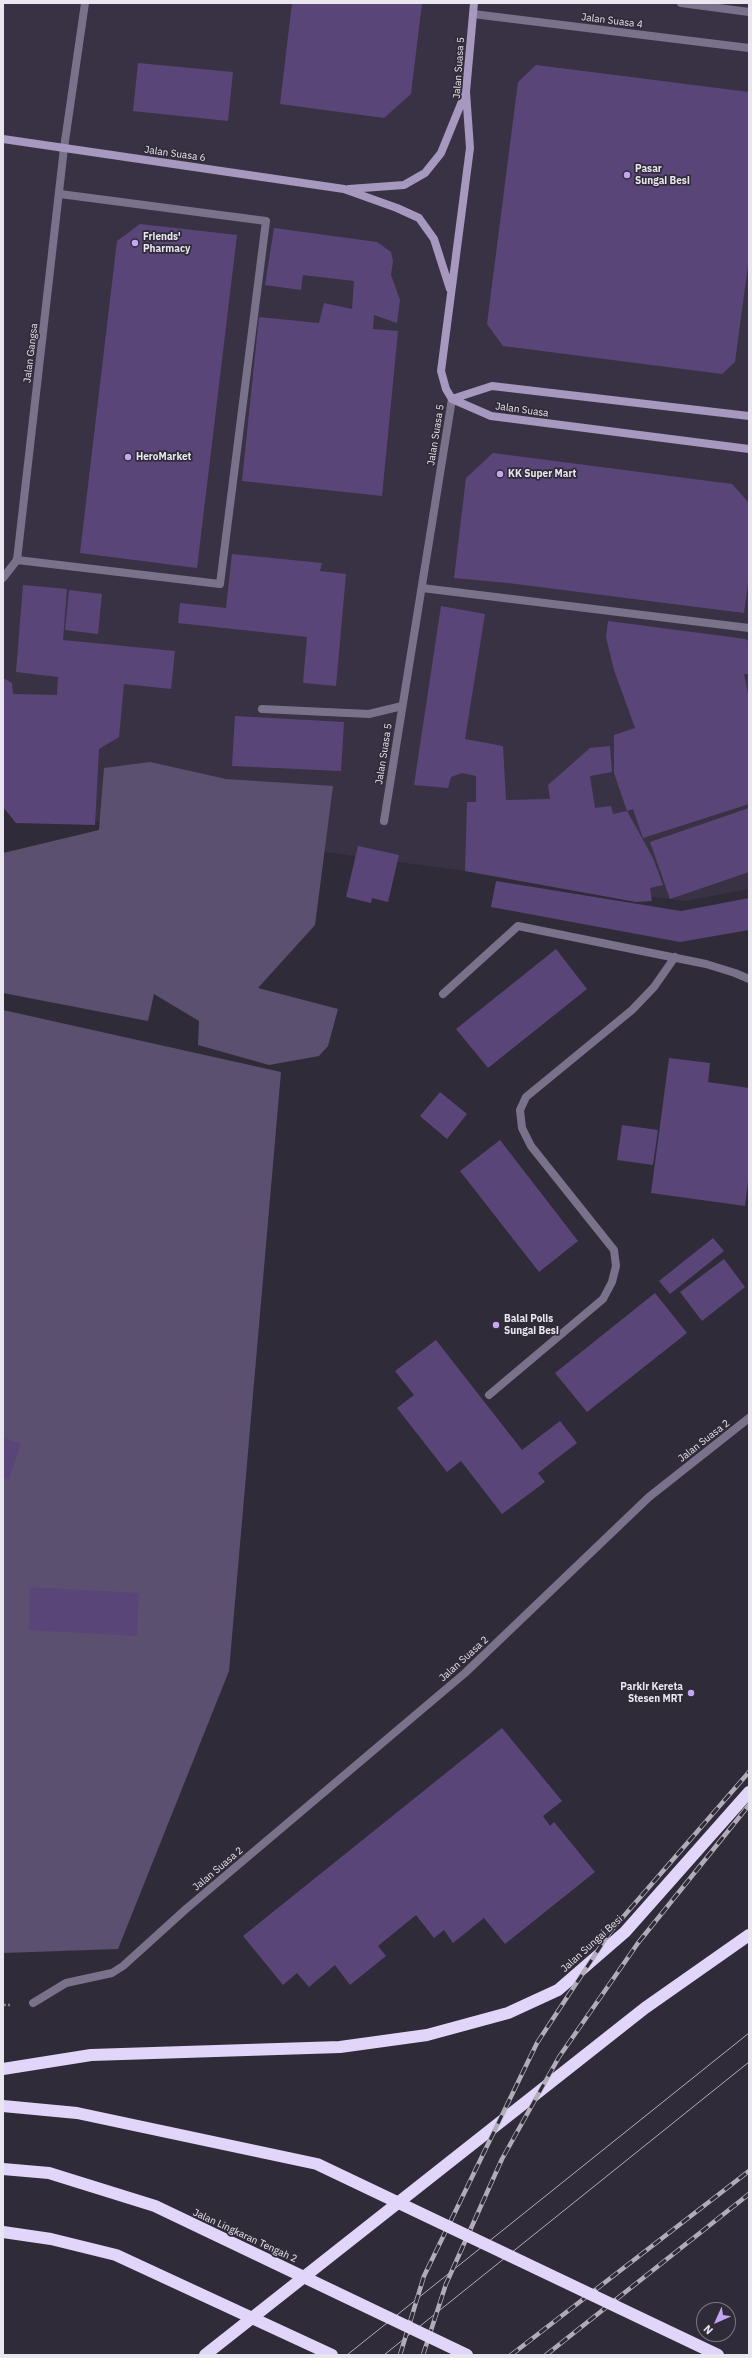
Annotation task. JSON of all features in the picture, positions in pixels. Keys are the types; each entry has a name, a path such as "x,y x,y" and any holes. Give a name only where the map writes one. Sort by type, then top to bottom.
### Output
{"highway":[{"name":"Jalan Sungai Besi","path":"3,2069 91,2055 340,2047 427,2036 508,2013 558,1990 625,1932 749,1792"},
{"path":"205,2355 645,2008 749,1935"},
{"path":"3,2106 77,2113 317,2164 718,2355"},
{"name":"Jalan Lingkaran Tengah 2","path":"3,2169 49,2173 155,2206 467,2355"},
{"path":"3,2232 51,2239 116,2255 332,2355"}],"street":[{"name":"Jalan Gangsa","path":"17,560 60,194 64,148 85,3"},
{"name":"Jalan Suasa 5","path":"384,821 452,399 446,389 441,371 450,289 470,148 466,92 474,3"},
{"path":"681,3 749,12"},
{"name":"Jalan Suasa 4","path":"473,14 749,48"},
{"name":"Jalan Suasa 6","path":"344,189 404,185 425,173 441,153 466,92"},
{"name":"Jalan Suasa 6","path":"3,139 344,189 397,208 419,218 434,239 450,289"},
{"path":"3,578 17,560 220,584 266,221 60,194"},
{"name":"Jalan Suasa","path":"452,399 492,386 749,416"},
{"name":"Jalan Suasa","path":"452,399 491,416 749,449"},
{"path":"422,588 749,628"},
{"path":"262,709 368,714 402,706"},
{"path":"443,994 518,926 675,957 735,972 749,979"},
{"path":"489,1395 603,1299 612,1282 616,1266 614,1250 531,1146 522,1128 520,1110 526,1098 632,1010 654,987 675,957"},
{"name":"Jalan Suasa 2","path":"32,2003 66,1983 112,1973 123,1966 186,1909 465,1673 649,1497 749,1418"}],"shaded area":[{"path":"3,3 749,3 749,889 685,901 3,808"},
{"path":"150,762 226,779 333,786 315,925 258,988 338,1009 328,1046 319,1056 269,1065 198,1045 199,1021 154,994 148,1021 3,993 3,853 99,830 104,768"},
{"path":"3,1010 281,1072 229,1671 118,1949 3,1953"}],"building":[{"path":"292,3 422,3 411,94 384,118 280,104"},
{"path":"138,63 233,72 228,121 133,111"},
{"name":"Pasar Sungai Besi","path":"536,65 749,92 749,258 735,362 722,374 503,346 487,324 518,82"},
{"path":"140,224 237,235 197,568 80,553 117,241"},
{"path":"274,228 377,242 391,252 393,261 391,275 400,300 397,323 374,315 373,329 398,331 382,496 242,481 259,317 319,323 324,303 352,309 354,281 303,275 301,290 265,285"},
{"path":"493,453 732,484 749,503 749,576 744,613 508,583 454,578 466,478"},
{"path":"232,554 322,563 320,571 346,574 336,686 303,683 307,637 178,623 180,603 226,608"},
{"path":"23,585 67,589 63,640 175,651 171,689 124,684 119,737 99,749 95,825 16,823 3,807 3,678 12,683 13,694 57,695 58,677 16,672"},
{"path":"69,590 102,594 98,634 65,630"},
{"path":"441,606 485,614 465,739 503,746 506,800 550,799 548,785 590,748 610,746 612,772 590,776 595,808 611,806 613,814 627,811 653,858 663,885 650,888 652,901 636,902 465,871 467,802 476,802 476,776 462,773 451,777 448,788 414,785"},
{"path":"608,621 746,639 749,642 749,674 744,674 749,698 749,804 643,838 633,809 627,811 614,773 614,735 635,728 614,670 606,637"},
{"path":"235,716 344,722 341,771 232,766"},
{"path":"749,808 749,872 670,899 650,842"},
{"path":"358,846 399,855 388,902 372,898 371,903 346,897"},
{"path":"496,881 681,911 749,898 749,930 680,942 491,907"},
{"path":"556,949 587,989 488,1068 456,1029"},
{"path":"669,1058 710,1063 708,1082 749,1088 749,1173 745,1206 651,1193"},
{"path":"440,1092 467,1114 447,1139 420,1116"},
{"path":"622,1125 658,1130 653,1165 617,1160"},
{"path":"500,1140 578,1241 539,1272 460,1171"},
{"path":"713,1238 724,1251 670,1294 659,1281"},
{"path":"724,1259 745,1287 702,1321 680,1292"},
{"path":"655,1293 687,1333 587,1412 555,1373"},
{"path":"436,1340 522,1450 560,1421 577,1443 538,1473 545,1482 502,1514 461,1461 447,1472 397,1408 414,1395 395,1371"},
{"path":"3,1438 21,1444 9,1480 3,1478"},
{"path":"30,1587 139,1593 137,1636 29,1630"},
{"path":"502,1728 562,1801 543,1816 550,1826 554,1822 595,1872 505,1944 484,1918 453,1943 444,1930 434,1938 416,1915 378,1946 386,1956 350,1985 335,1965 309,1987 297,1973 283,1985 243,1936"}],"tram line":[{"path":"347,2355 749,2033"},
{"path":"384,2355 749,2062"}],"railway":[{"path":"400,2355 424,2276 537,2043 610,1932 749,1772"},
{"path":"423,2355 446,2284 502,2159 559,2057 638,1943 749,1805"},
{"path":"511,2355 749,2171"},
{"path":"546,2355 749,2194"}],"place":[{"name":"Pasar Sungai Besi","path":"627,175"},
{"name":"Friends' Pharmacy","path":"135,243"},
{"name":"HeroMarket","path":"128,457"},
{"name":"KK Super Mart","path":"500,474"},
{"name":"Balai Polis Sungai Besi","path":"496,1325"},
{"name":"Parkir Kereta Stesen MRT","path":"691,1693"}]}
